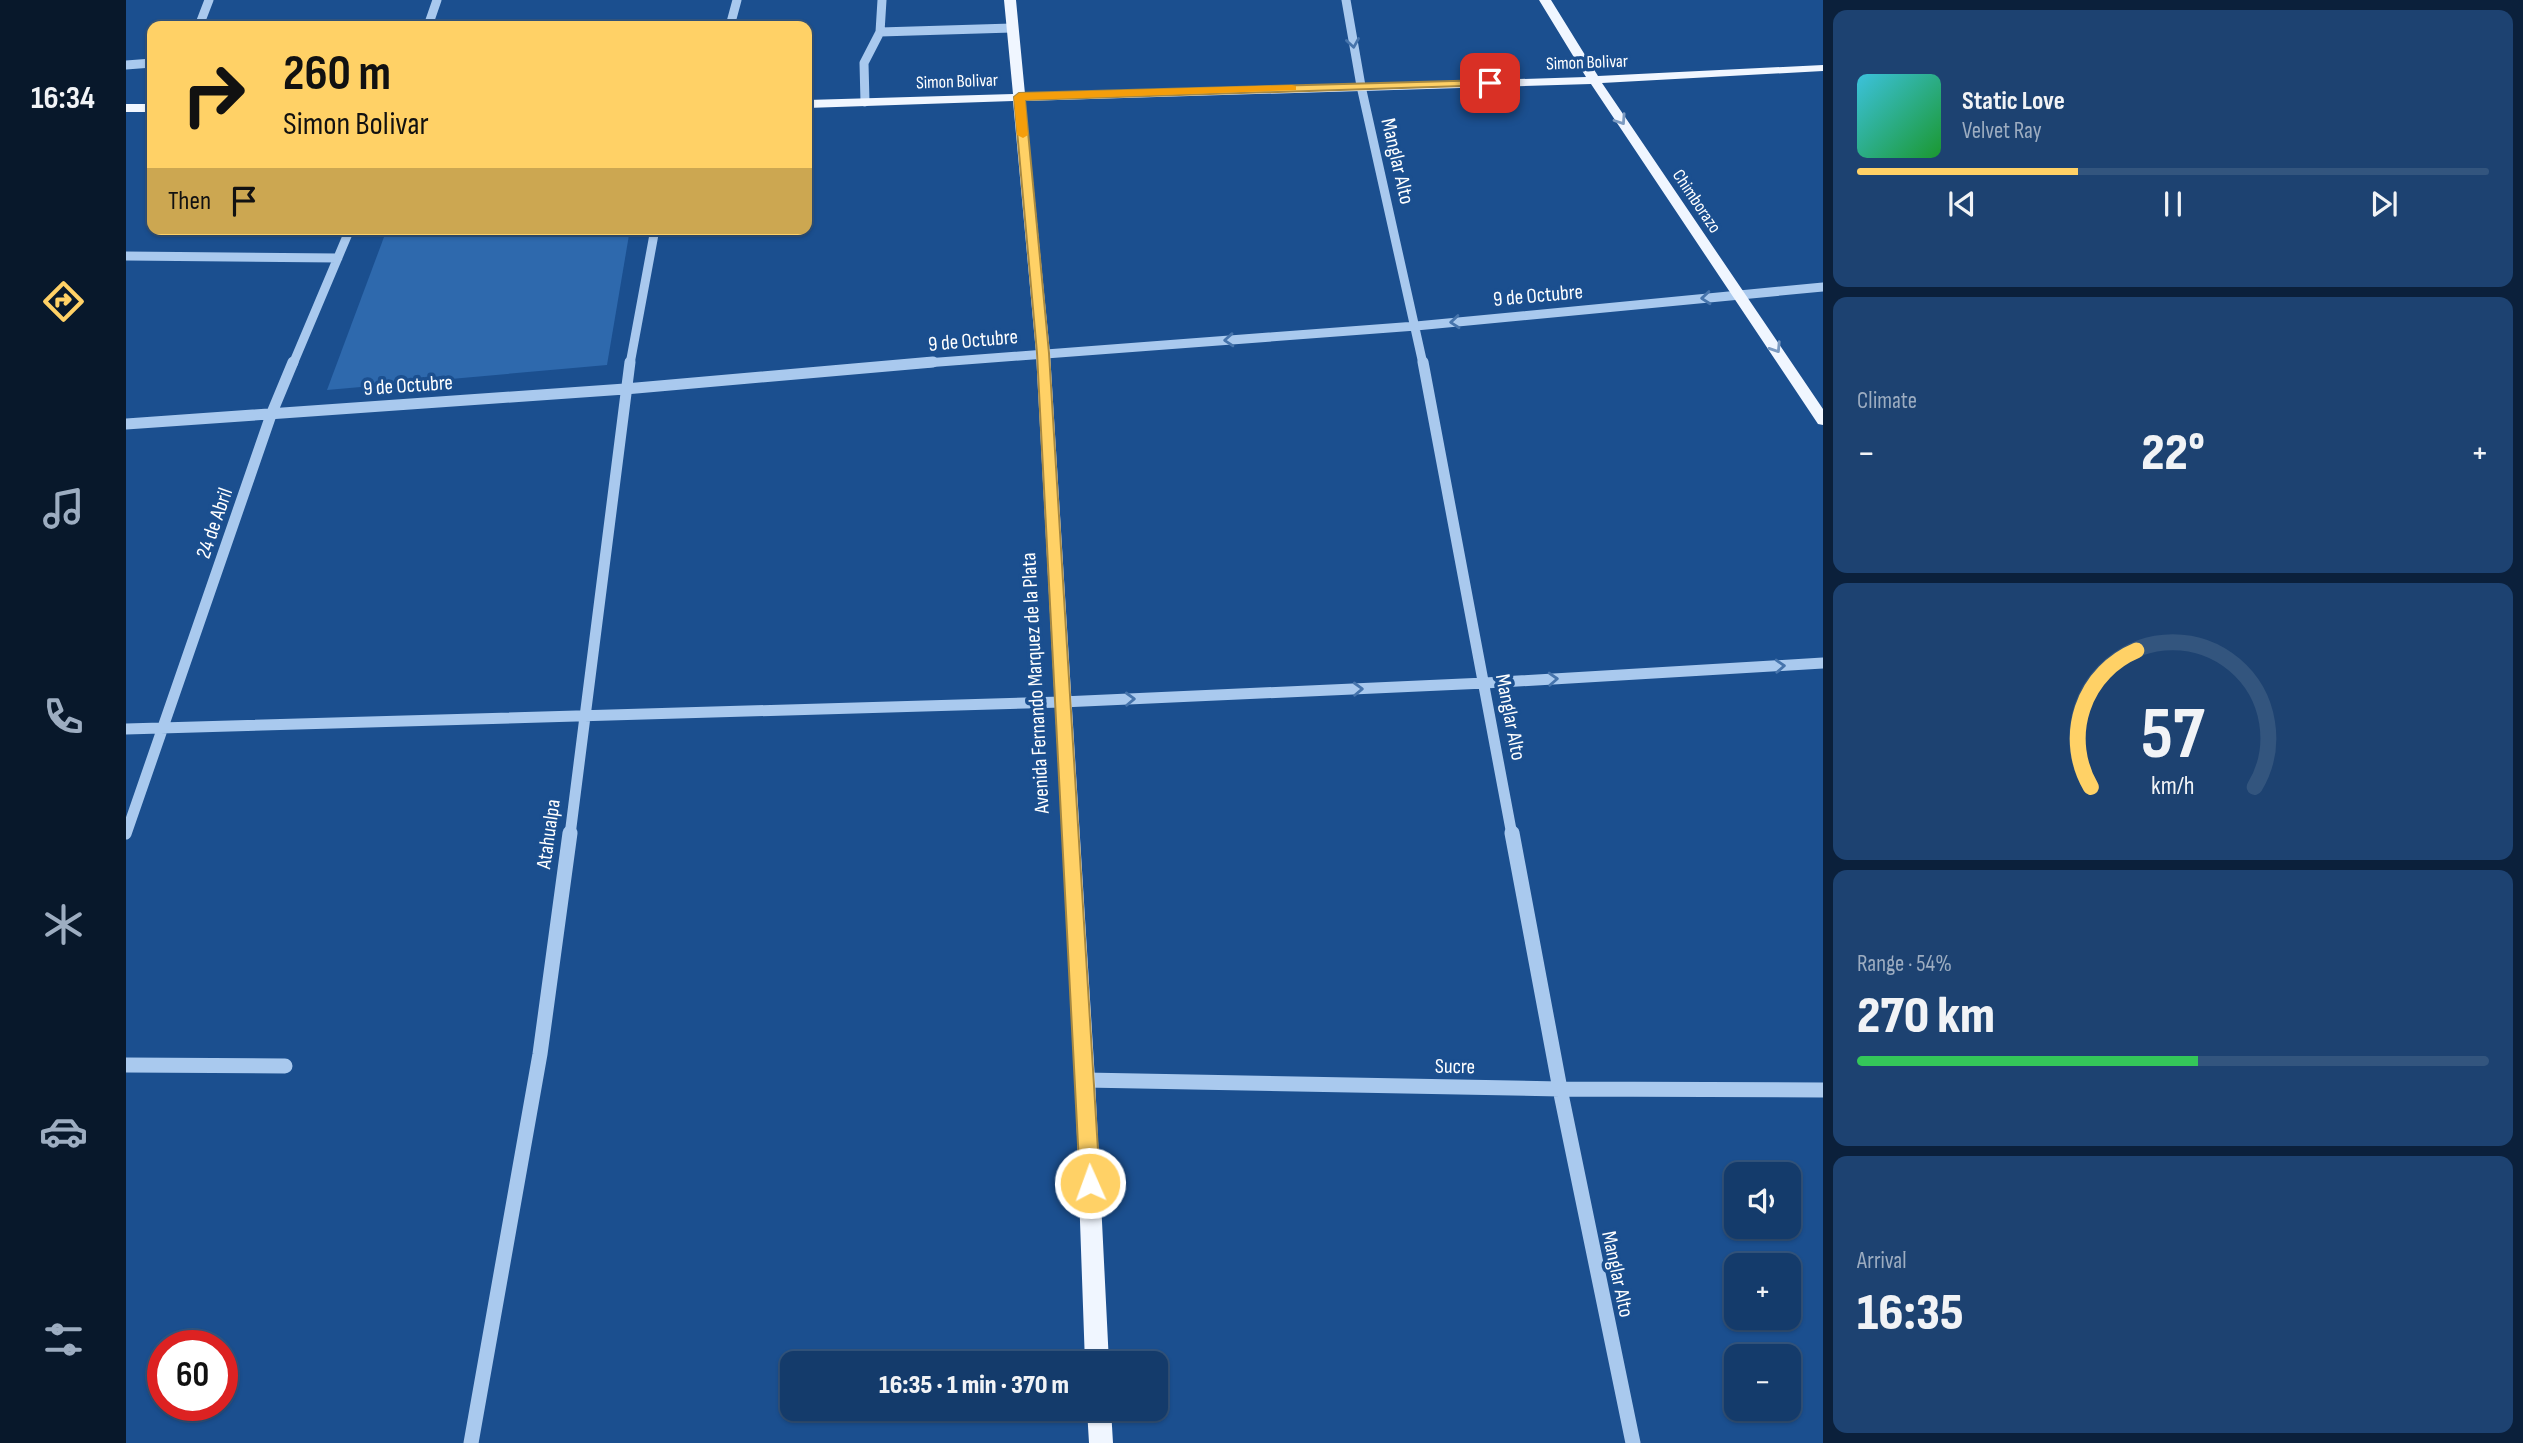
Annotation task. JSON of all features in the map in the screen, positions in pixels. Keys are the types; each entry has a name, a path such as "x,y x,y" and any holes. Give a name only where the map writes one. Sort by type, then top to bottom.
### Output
{"main road":[{"name":"Avenida Fernando Marquez de la Plata","path":"1010,0 1043,353 1085,1080 1096,1351"},
{"name":"Chimborazo","path":"1545,0 1594,80 1823,420"},
{"name":"Simon Bolivar","path":"812,104 1594,80 1823,68"},
{"path":"126,108 147,108"},
{"path":"1100,1421 1101,1443"}],"street":[{"path":"201,21 209,0"},
{"path":"430,21 437,0"},
{"path":"731,21 737,0"},
{"path":"865,102 864,63 880,32 881,0"},
{"name":"Manglar Alto","path":"1346,0 1361,86 1416,326 1560,1089 1633,1443"},
{"path":"880,32 1012,28"},
{"path":"126,65 147,63"},
{"name":"24 de Abril","path":"126,834 271,415 348,235"},
{"name":"Atahualpa","path":"471,1443 540,1054 586,713 625,389 654,235"},
{"path":"126,256 338,258"},
{"name":"9 de Octubre","path":"126,424 625,389 1043,353 1416,326 1823,287"},
{"path":"126,729 586,713 1062,702 1485,683 1823,663"},
{"path":"126,1065 285,1066"},
{"name":"Sucre","path":"1085,1080 1560,1089 1823,1090"}],"shaded area":[{"path":"385,235 629,235 607,365 327,390"}],"slow traffic":[{"path":"1023,135 1019,97 1292,88"}],"route":[{"path":"1090,1183 1043,353 1019,97 1490,83"}]}
